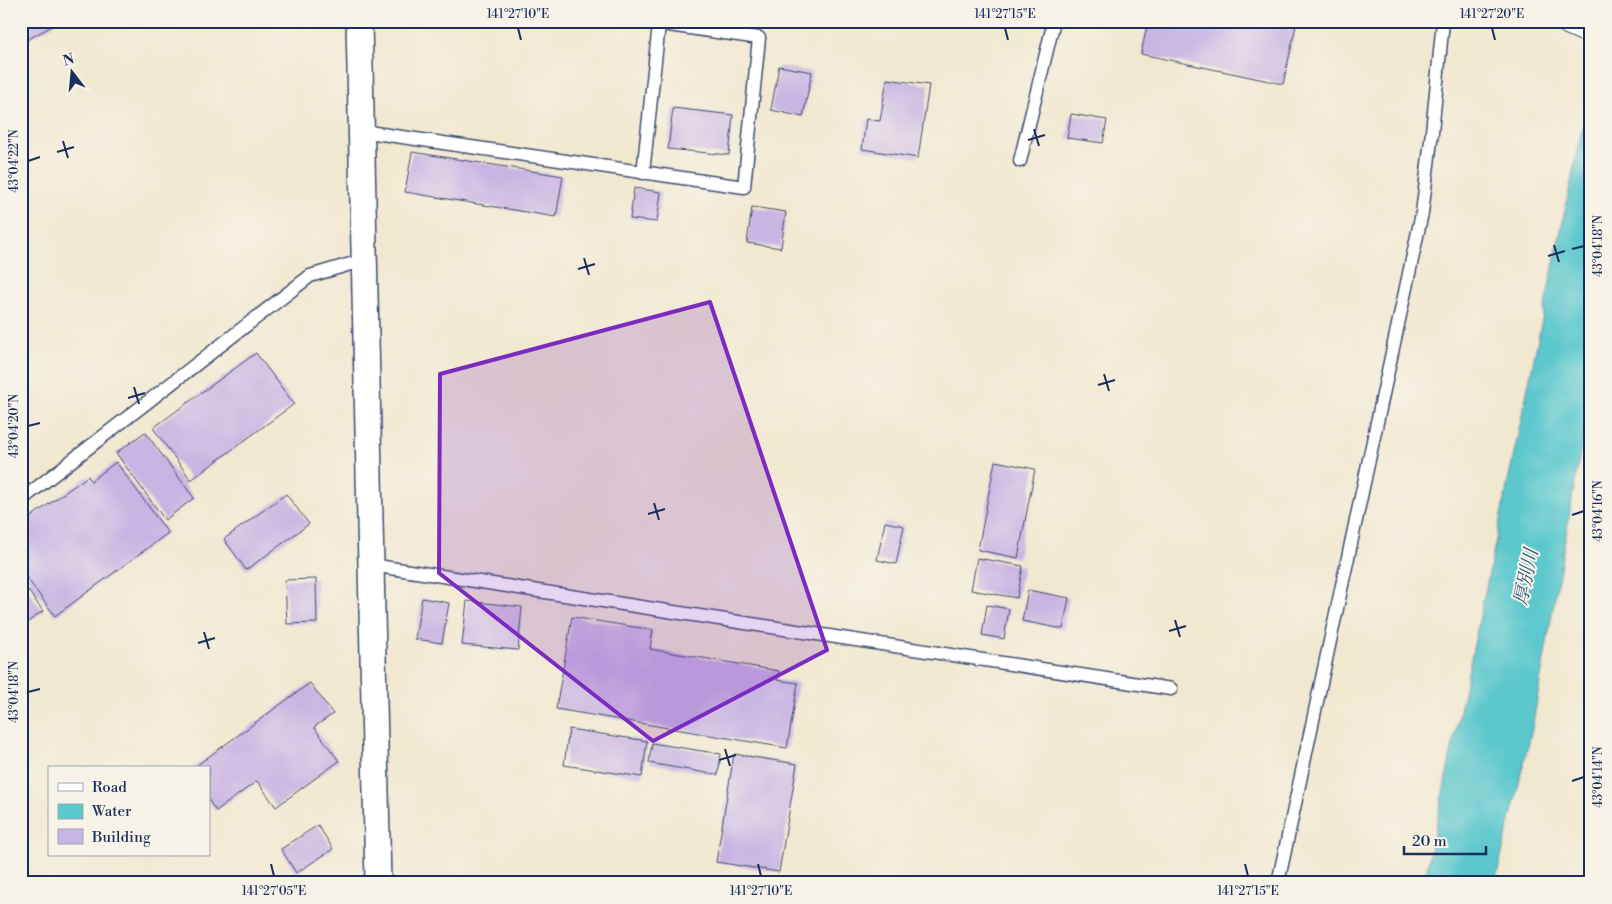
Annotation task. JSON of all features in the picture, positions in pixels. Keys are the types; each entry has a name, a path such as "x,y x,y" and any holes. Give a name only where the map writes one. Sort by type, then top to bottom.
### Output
{"street":[{"path":"359,21 378,883"},
{"path":"1570,21 1591,30"}],"lane":[{"path":"361,131 744,187 759,38 641,21"},
{"path":"1020,161 1054,21"},
{"path":"1278,883 1422,213 1443,21"},
{"path":"643,172 658,24"},
{"path":"21,500 310,276 364,260"},
{"path":"371,565 1171,689"}],"highlighted area":[{"path":"710,302 827,650 653,741 439,573 440,374"}],"water":[{"name":"厚別川","path":"1591,86 1591,390 1532,729 1495,883 1424,883"}],"building":[{"path":"21,21 51,21 54,25 21,43"},
{"path":"1148,21 1297,21 1283,84 1141,54"},
{"path":"779,66 812,72 803,117 771,110"},
{"path":"887,79 929,85 918,158 862,149 866,119 880,121"},
{"path":"673,108 733,115 729,155 668,149"},
{"path":"1071,114 1107,120 1103,143 1067,138"},
{"path":"412,152 563,176 556,217 405,192"},
{"path":"634,188 661,192 657,222 630,219"},
{"path":"752,207 786,212 781,248 747,243"},
{"path":"256,353 294,404 191,480 153,428"},
{"path":"145,432 194,498 165,520 116,453"},
{"path":"995,461 1035,469 1018,558 978,550"},
{"path":"116,462 168,533 55,616 21,570 21,524 88,476 91,481"},
{"path":"286,494 309,524 246,570 224,539"},
{"path":"885,522 904,526 896,564 877,560"},
{"path":"977,558 1023,566 1017,598 971,590"},
{"path":"316,579 317,623 287,624 285,580"},
{"path":"21,581 43,611 21,627"},
{"path":"1028,590 1069,598 1063,629 1022,621"},
{"path":"422,598 449,603 442,643 415,639"},
{"path":"467,601 522,607 518,650 462,645"},
{"path":"987,605 1009,609 1004,639 982,635"},
{"path":"572,617 653,630 650,649 779,671 777,680 798,683 787,748 556,709"},
{"path":"310,683 333,714 314,727 339,761 276,807 257,781 216,811 210,802 210,766 196,766"},
{"path":"569,729 647,741 642,777 564,765"},
{"path":"652,743 721,754 718,775 649,763"},
{"path":"734,754 797,764 779,872 716,862"},
{"path":"318,825 333,849 296,873 281,849"}]}
